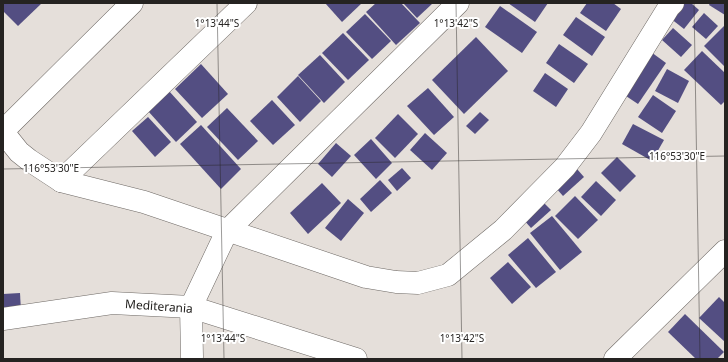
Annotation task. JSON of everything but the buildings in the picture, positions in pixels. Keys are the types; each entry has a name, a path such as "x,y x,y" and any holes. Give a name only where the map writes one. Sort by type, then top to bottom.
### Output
{"street":[{"path":"132,3 3,132 19,152 61,181 144,202 366,277 396,282 418,283 448,275 503,230 565,167 591,133 669,7 673,3"},
{"path":"61,181 246,3"},
{"path":"191,358 191,307 227,231 458,3"},
{"path":"615,359 725,251"},
{"name":"Mediterania","path":"3,319 112,303 191,307 356,359"}]}
